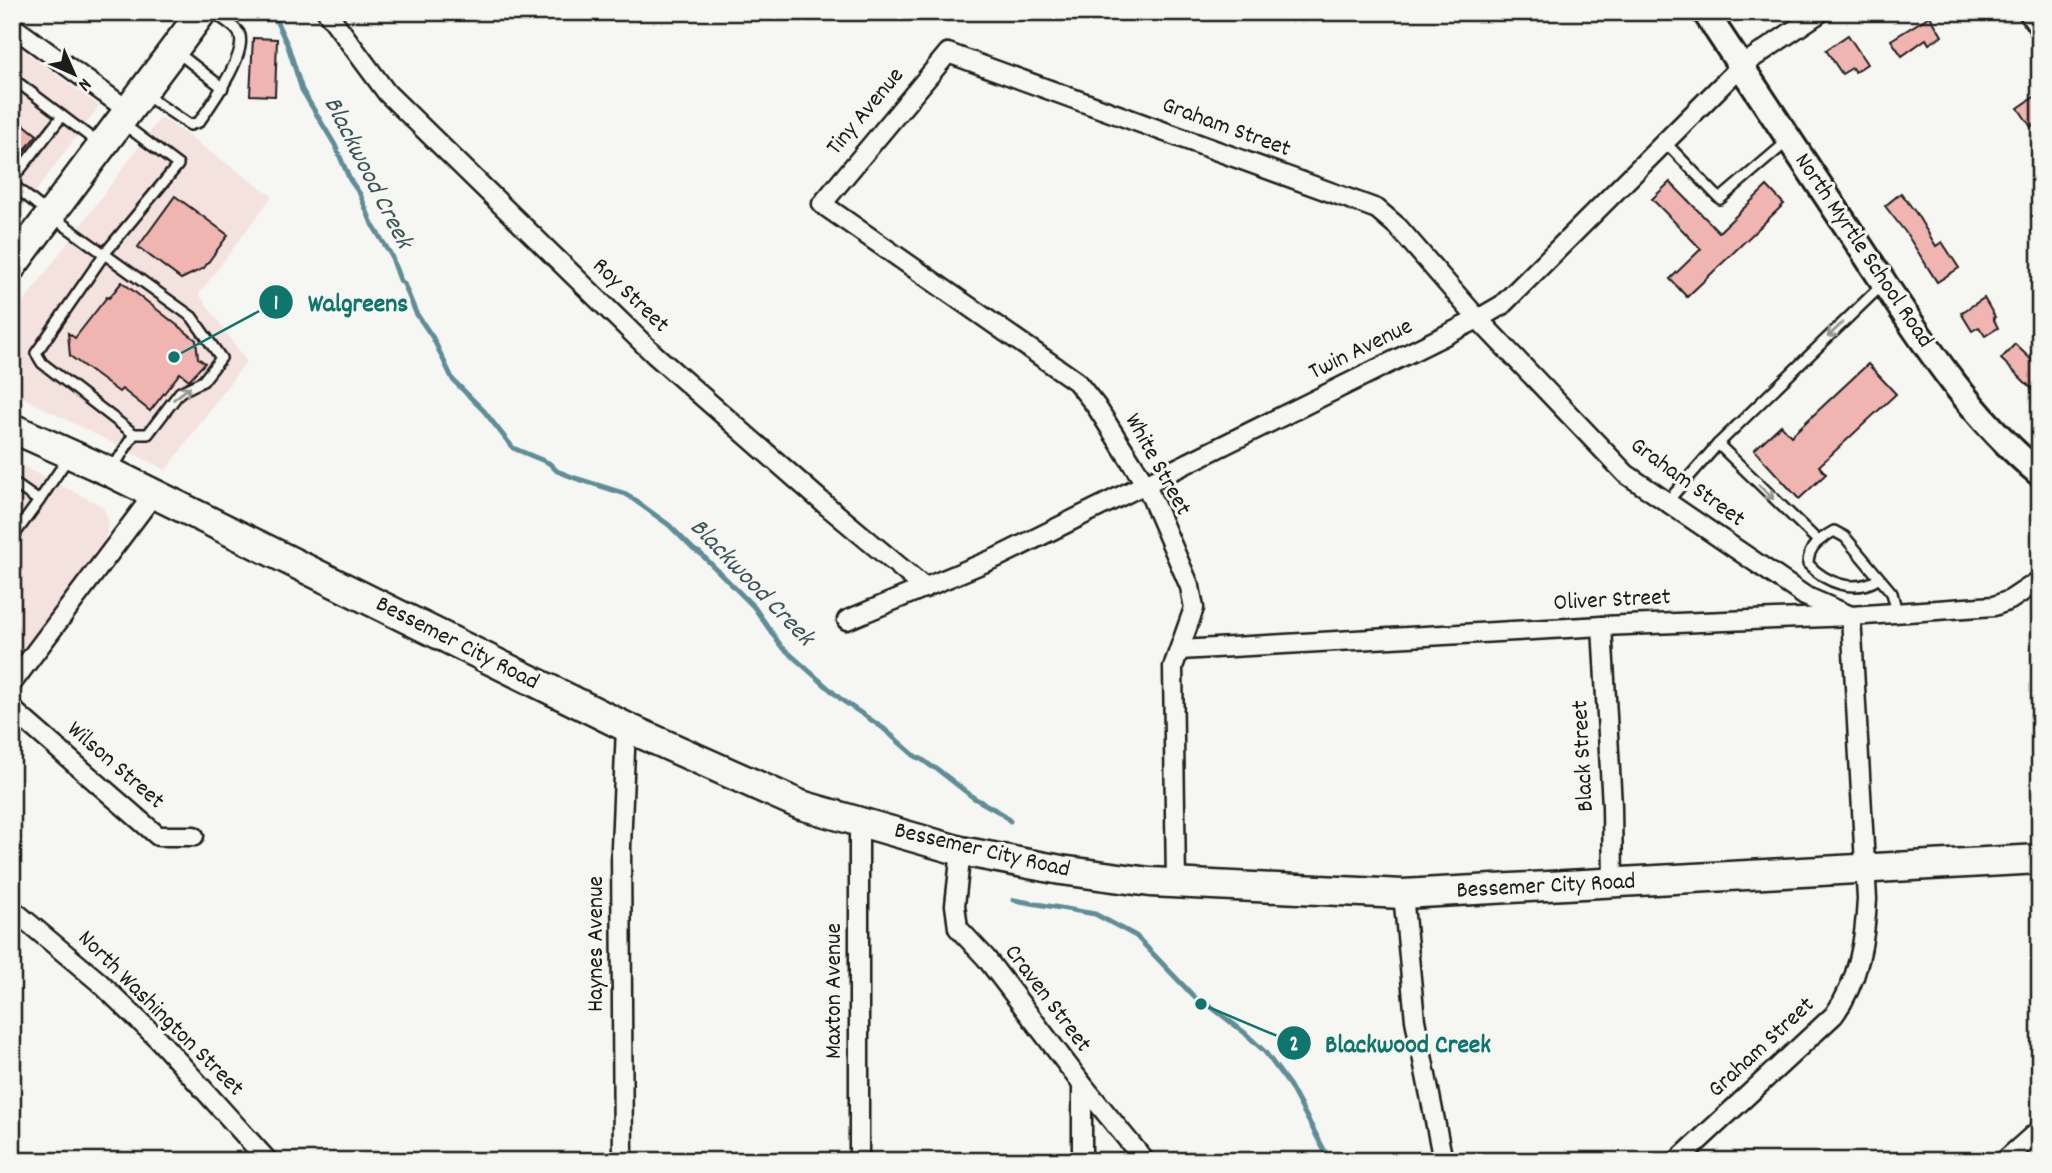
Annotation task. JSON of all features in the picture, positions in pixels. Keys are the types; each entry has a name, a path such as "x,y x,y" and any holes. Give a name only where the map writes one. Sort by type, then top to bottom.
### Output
{"main road":[{"path":"12,265 202,12"},
{"name":"North Myrtle School Road","path":"1705,12 1884,283 1963,396 2014,453 2040,474"},
{"name":"Bessemer City Road","path":"12,428 110,472 626,727 802,804 961,851 1101,876 1176,884 1404,894 2040,859"}],"street":[{"name":"Roy Street","path":"327,12 387,93 655,355 925,588"},
{"name":"Twin Avenue","path":"847,620 998,557 1502,305 1741,66 1821,12"},
{"path":"2028,12 2040,30"},
{"path":"12,26 131,108"},
{"name":"Tiny Avenue","path":"821,204 948,53"},
{"name":"Graham Street","path":"948,53 1377,209 1398,228 1478,319 1626,474 1805,596 1851,616 1867,899 1865,940 1845,1000 1834,1015 1677,1161"},
{"name":"White Street","path":"821,204 1076,381 1096,406 1146,485 1190,587 1194,608 1172,667 1176,884"},
{"path":"12,683 154,494"},
{"name":"Oliver Street","path":"1180,650 1602,626 1851,616 1994,606 2010,600 2040,580"},
{"name":"Black Street","path":"1602,626 1612,806 1613,884"},
{"name":"Wilson Street","path":"12,709 158,836 194,836"},
{"name":"Haynes Avenue","path":"623,1161 621,847 626,727"},
{"name":"Maxton Avenue","path":"859,822 859,1161"},
{"name":"Craven Street","path":"961,851 955,905 958,928 986,958 1082,1084 1145,1161"},
{"path":"1404,894 1415,1020 1443,1161"},
{"name":"North Washington Street","path":"12,909 99,982 158,1039 268,1161"},
{"path":"1082,1084 1082,1161"},
{"path":"2004,1161 2040,1129"}],"lane":[{"path":"131,108 190,125 199,122 228,81 240,43 238,33 213,12"},
{"path":"174,50 223,88"},
{"path":"12,78 102,146"},
{"path":"62,116 12,182 50,215 105,253 192,317 221,358 203,381 180,391 148,434 134,434 42,363 36,353 105,253 178,165 131,108"},
{"path":"1665,142 1720,199 1789,139"},
{"path":"1666,503 1718,444 1884,283"},
{"path":"110,472 134,434"},
{"path":"1718,444 1817,541"},
{"path":"12,538 70,454"},
{"path":"12,482 39,501"},
{"path":"1878,579 1858,586 1830,582 1808,564 1808,556 1817,541 1834,531 1845,537 1892,593 1897,612"}],"shaded area":[{"path":"12,42 99,106 12,223"},
{"path":"161,117 272,196 199,294 246,361 166,470 12,392 12,318"},
{"path":"12,461 102,506 108,519 107,534 98,552 12,663"}],"building":[{"path":"1930,16 1942,36 1929,44 1926,39 1902,56 1891,40"},
{"path":"1848,35 1867,64 1855,72 1852,68 1842,74 1826,50"},
{"path":"253,38 277,39 275,96 250,95"},
{"path":"2040,93 2040,122 2031,127 2018,108"},
{"path":"12,115 37,135 12,166"},
{"path":"1670,182 1719,232 1767,186 1784,204 1687,297 1670,279 1701,249 1652,199"},
{"path":"1901,193 1936,246 1942,242 1959,268 1937,282 1885,206"},
{"path":"175,196 228,235 204,268 181,279 138,247"},
{"path":"122,282 196,340 198,358 205,363 189,380 180,373 150,411 122,389 119,392 70,356 68,333 75,338"},
{"path":"1984,298 1998,328 1985,336 1979,327 1972,331 1961,313"},
{"path":"2015,344 2040,368 2040,381 2032,389 2001,359"},
{"path":"1868,364 1896,394 1819,466 1826,474 1799,499 1754,450 1781,425 1791,436"}],"waterway":[{"name":"Blackwood Creek","path":"272,12 288,46 302,90 335,145 372,224 391,255 416,313 433,338 453,380 484,411 513,448 549,463 557,471 626,494 669,525 754,607 781,646 843,701 883,728 916,757 1010,821"},
{"name":"Blackwood Creek","path":"1014,900 1095,914 1136,936 1201,1004 1205,1002 1265,1052 1290,1086 1330,1161"}],"place":[{"name":"Walgreens","path":"174,357"},
{"name":"Blackwood Creek","path":"1201,1004"}]}
